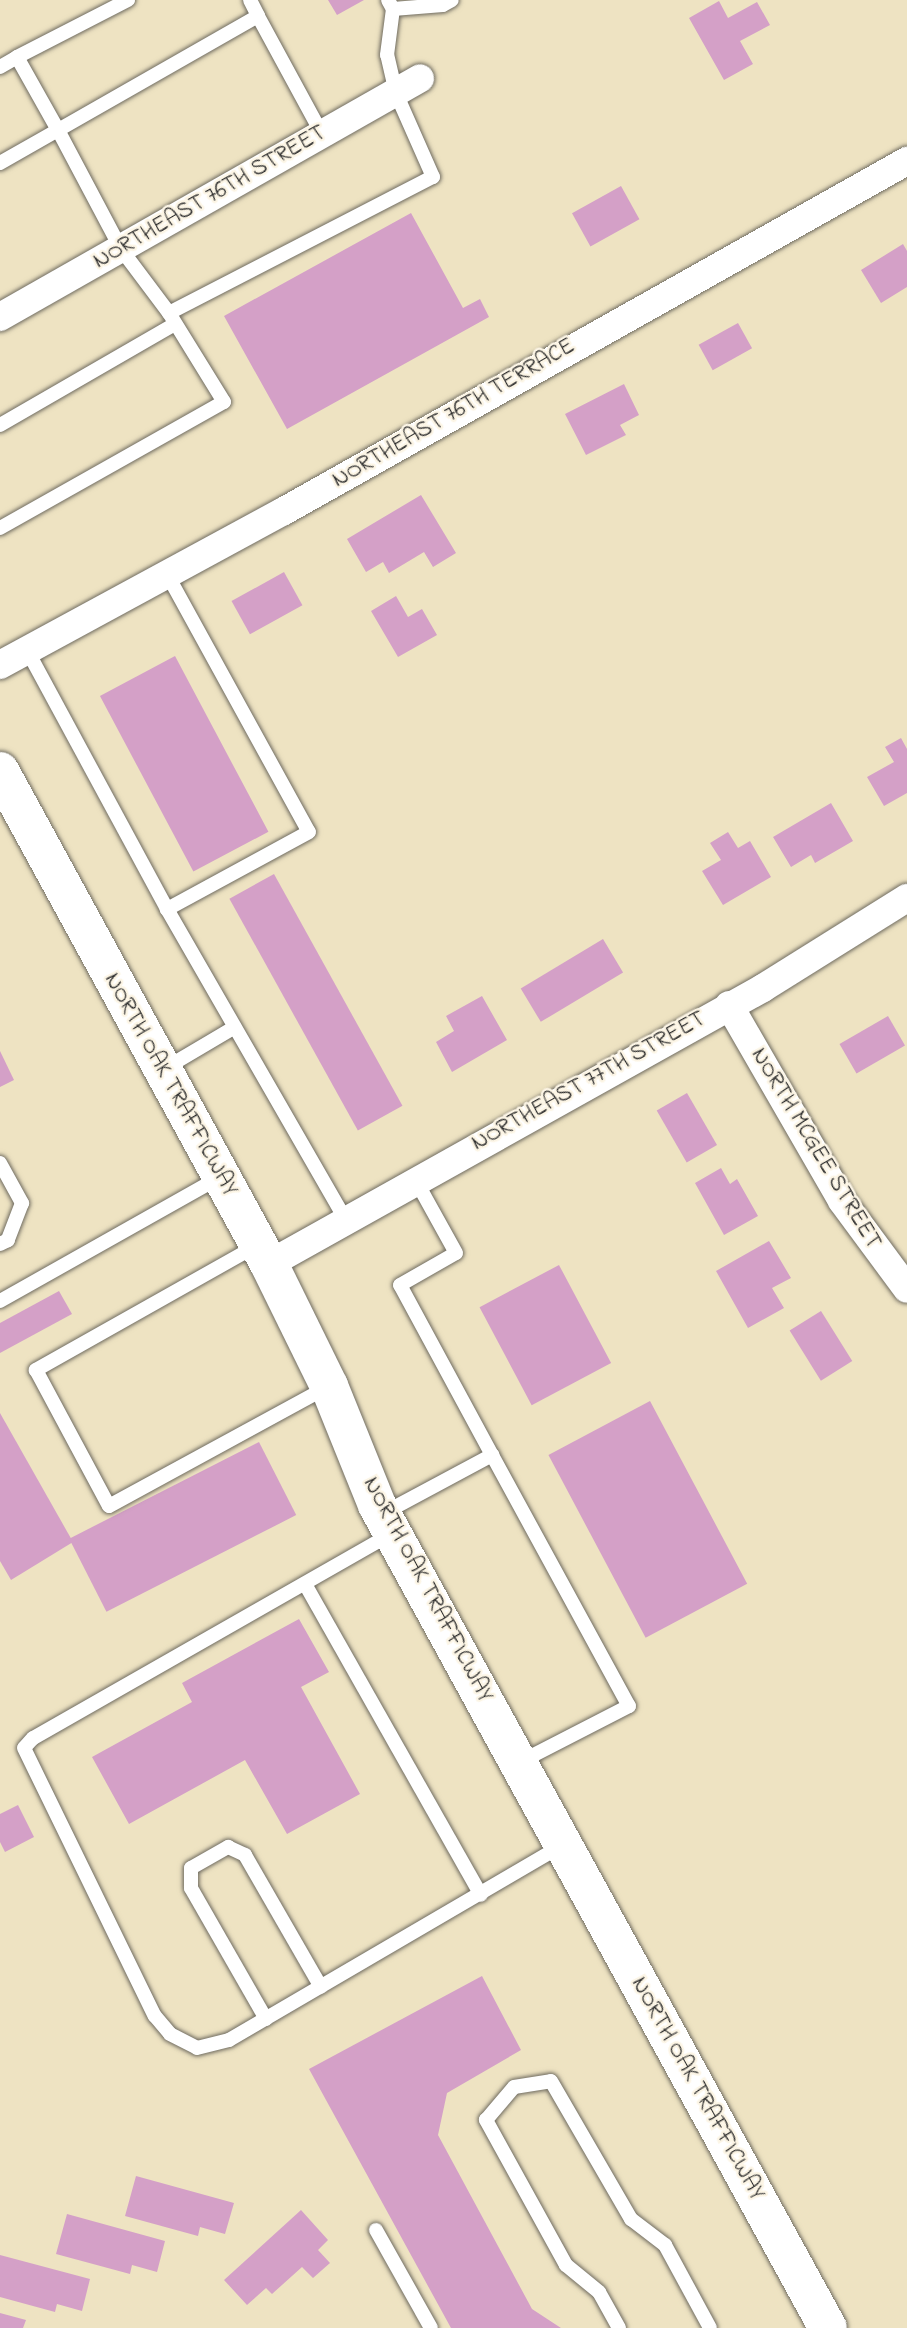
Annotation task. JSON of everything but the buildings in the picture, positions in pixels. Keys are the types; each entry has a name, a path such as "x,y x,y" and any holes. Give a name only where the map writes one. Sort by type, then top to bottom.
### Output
{"main road":[{"name":"NORTH OAK TRAFFICWAY","path":"3,783 160,1072 264,1254 329,1386 387,1524 828,2328"}],"street":[{"name":"NORTHEAST 76TH STREET","path":"0,317 420,78"},
{"name":"NORTHEAST 76TH TERRACE","path":"0,665 167,575 907,161"},
{"name":"NORTHEAST 77TH STREET","path":"264,1254 345,1219 846,939 907,898"},
{"name":"NORTH MCGEE STREET","path":"729,1005 842,1201 907,1289"}],"lane":[{"path":"0,67 128,0"},
{"path":"250,0 322,135"},
{"path":"0,425 172,318 433,177 396,93 387,55 390,4 443,5 452,0"},
{"path":"0,163 258,16"},
{"path":"0,528 224,402 172,318 121,248 17,57"},
{"path":"167,575 309,832 167,909"},
{"path":"27,650 167,909 345,1219"},
{"path":"160,1072 235,1027"},
{"path":"0,1163 22,1203 8,1240 0,1244"},
{"path":"0,1301 221,1176"},
{"path":"415,1180 456,1253 400,1285 629,1706 518,1763"},
{"path":"264,1254 36,1370 109,1506 329,1386"},
{"path":"492,1455 387,1524 305,1584 33,1738 24,1748 155,2016 170,2034 197,2048 229,2040 563,1845"},
{"path":"305,1584 481,1895"},
{"path":"266,2019 191,1888 187,1877 191,1868 229,1847 245,1855 321,1987"},
{"path":"619,2328 599,2292 566,2265 486,2120 514,2087 551,2081 631,2219 666,2245 710,2328"},
{"path":"376,2230 431,2328"}]}
